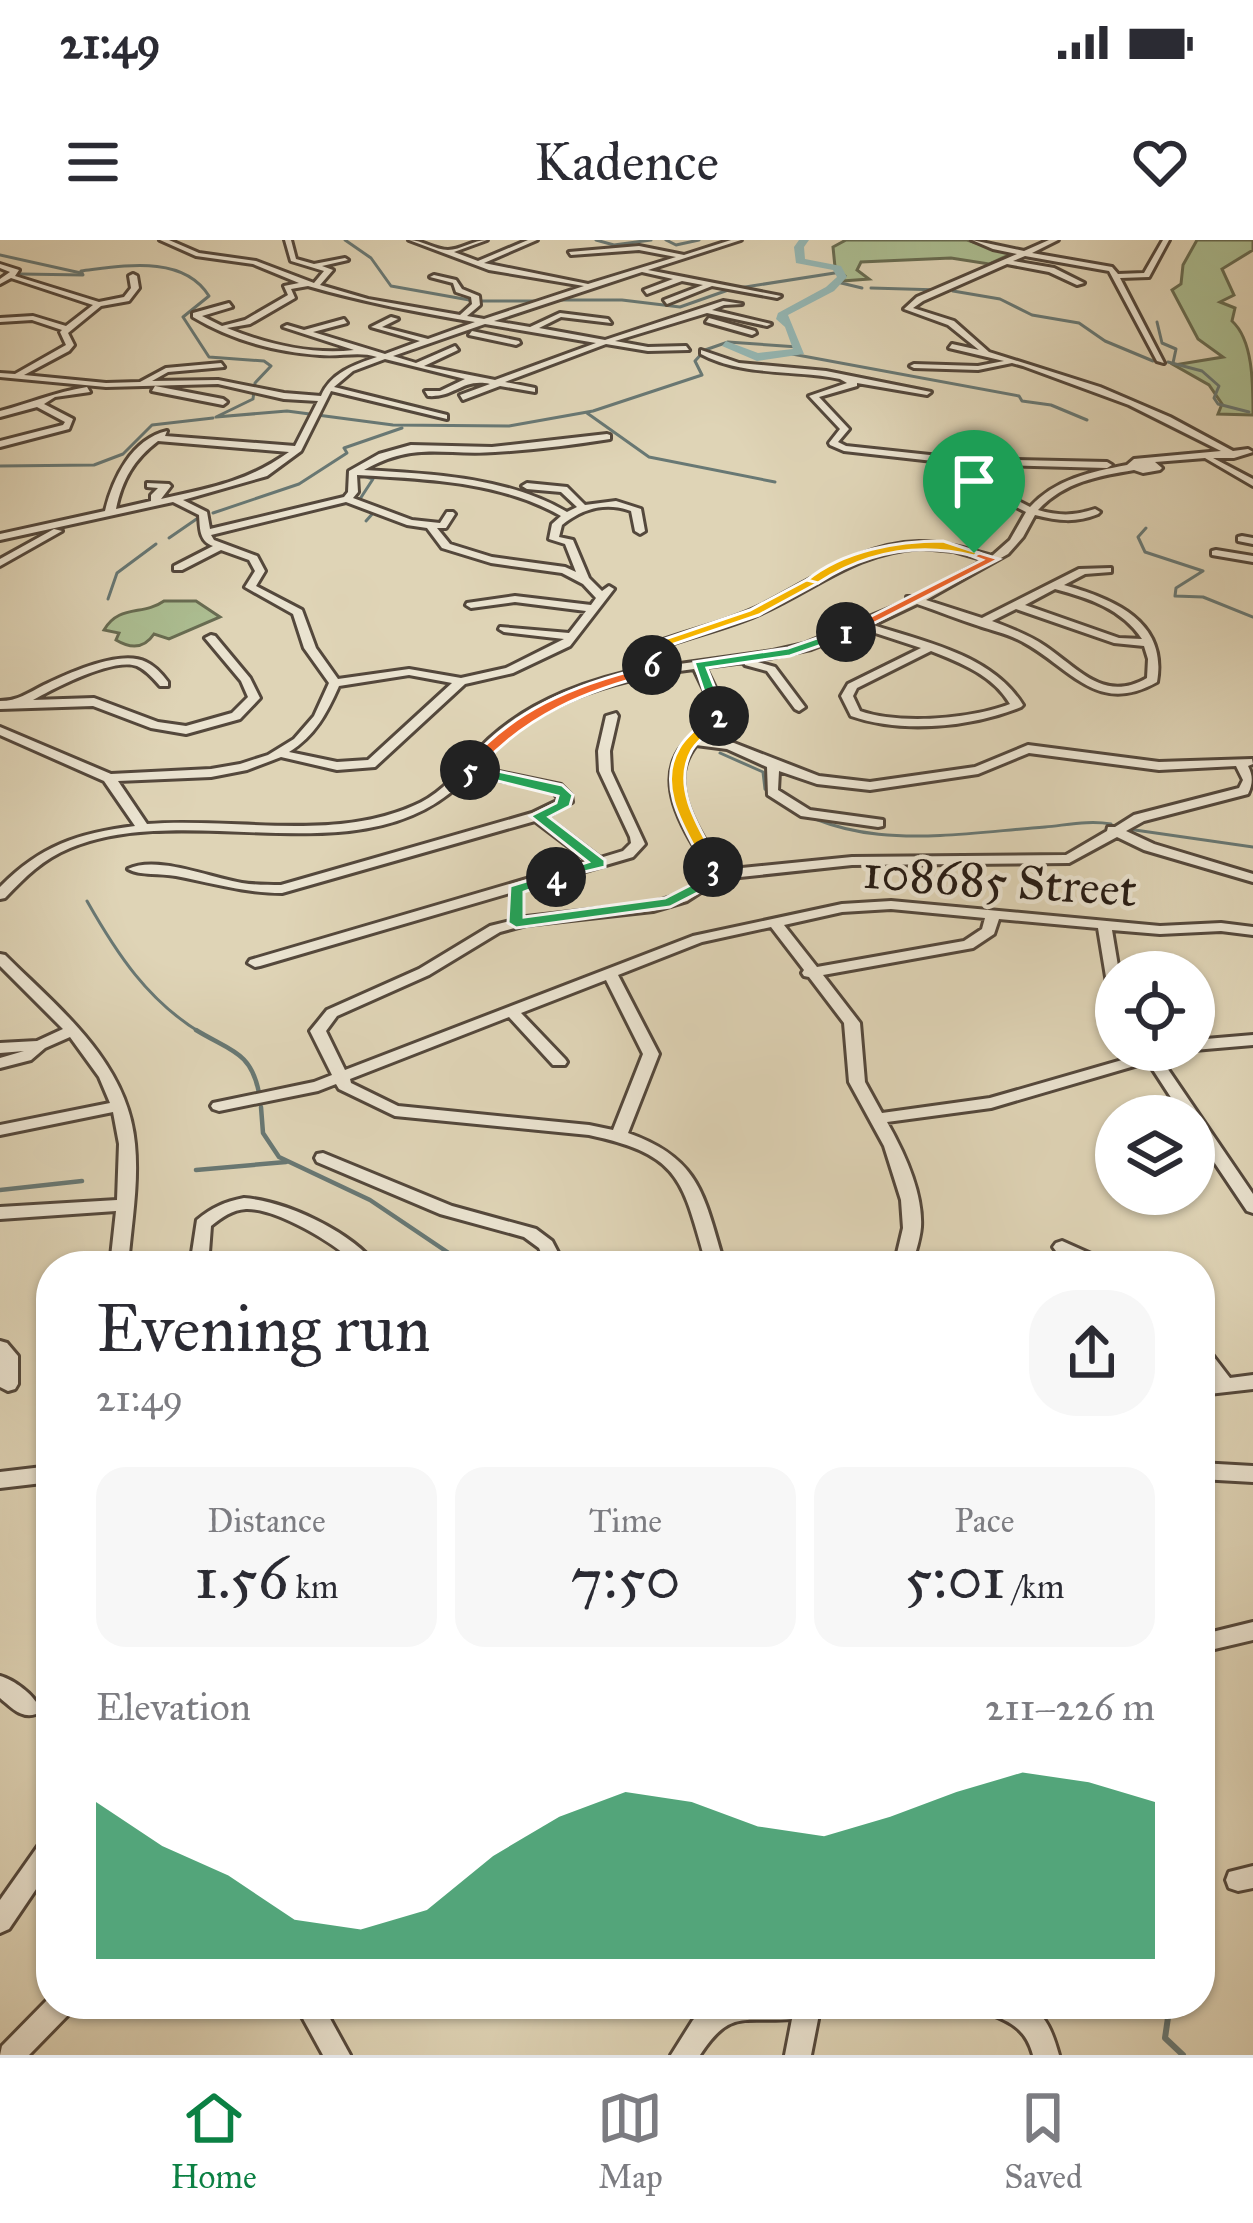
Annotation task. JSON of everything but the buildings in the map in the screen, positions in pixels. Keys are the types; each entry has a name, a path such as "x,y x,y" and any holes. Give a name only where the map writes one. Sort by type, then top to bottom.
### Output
{"street":[{"path":"163,240 198,255 254,262 312,287"},
{"path":"288,240 293,260 329,270"},
{"path":"412,240 477,263 592,285"},
{"path":"423,247 450,240"},
{"path":"445,254 484,240"},
{"path":"477,263 534,240"},
{"path":"478,323 737,240 750,243"},
{"path":"975,240 1112,272 1152,264 1166,240"},
{"path":"986,351 951,323 910,312 916,301 1055,240"},
{"path":"571,253 639,248 686,257"},
{"path":"312,287 340,261 315,266"},
{"path":"518,272 529,262"},
{"path":"1008,262 1060,273 1080,283"},
{"path":"534,275 552,268"},
{"path":"638,271 777,296 753,307"},
{"path":"1112,272 1161,361"},
{"path":"0,274 99,304"},
{"path":"0,274 15,275"},
{"path":"67,329 99,304 128,298 135,288 133,276"},
{"path":"728,286 742,281 739,276"},
{"path":"0,537 245,481 278,466 298,449 326,393 350,369 428,341 459,324 476,302 457,283 434,277"},
{"path":"647,292 680,279"},
{"path":"668,302 711,284"},
{"path":"219,328 248,322 287,301 292,295 288,288 312,287 354,294 516,343"},
{"path":"325,304 354,294 383,292"},
{"path":"686,321 716,304 738,304"},
{"path":"229,305 196,315 219,328 351,361 345,368 350,369"},
{"path":"704,311 767,324"},
{"path":"528,331 560,315 608,322"},
{"path":"0,320 31,318 67,329"},
{"path":"394,319 375,328 428,341"},
{"path":"463,398 668,320 752,333"},
{"path":"304,332 344,321"},
{"path":"459,324 478,323 548,338 686,348"},
{"path":"287,327 417,366 532,390"},
{"path":"18,375 66,349 70,345 67,329"},
{"path":"575,354 614,352 630,346"},
{"path":"946,367 944,362 954,346 1028,362 1162,416 1232,454"},
{"path":"334,356 363,350"},
{"path":"417,366 457,352"},
{"path":"704,352 710,358 770,372 886,381 927,392"},
{"path":"914,366 1028,362"},
{"path":"143,384 166,370 220,365"},
{"path":"0,374 123,385"},
{"path":"428,393 441,394 474,378"},
{"path":"849,379 853,385 813,396 845,429 834,440 835,446 952,459 1130,468"},
{"path":"0,414 53,395 123,385 204,382 266,392 326,393 444,417"},
{"path":"143,384 224,402"},
{"path":"0,444 69,424 38,404"},
{"path":"110,512 118,478 155,438 180,429"},
{"path":"205,533 346,499 353,492 349,477 354,472 411,448 492,450 608,437"},
{"path":"155,438 242,449 298,449"},
{"path":"1153,465 1251,451"},
{"path":"0,895 14,877 41,859 94,838 142,827 322,828 365,824 436,802 496,739 551,704 597,683 655,670 790,652 862,625 993,559 1014,543 1030,514 1057,489 1130,468 1134,462 1153,465 1232,454"},
{"path":"952,459 960,472 1030,514 1081,518 1096,512"},
{"path":"1210,459 1253,483"},
{"path":"354,472 445,478 541,500 566,515"},
{"path":"149,485 166,486 156,495 156,502"},
{"path":"527,486 564,489 583,508"},
{"path":"173,499 203,514 206,539 253,558 260,571 250,587 298,612 310,648 335,683"},
{"path":"346,499 432,528 445,524 450,514"},
{"path":"586,582 569,542 554,539 557,524 566,515 583,508 633,507 640,531"},
{"path":"0,563 89,516"},
{"path":"432,528 444,545 491,560 560,569 586,582 602,599"},
{"path":"655,670 648,654 655,646 754,612 859,557 922,544 951,546 993,559"},
{"path":"197,578 184,565 221,546"},
{"path":"1216,553 1253,560"},
{"path":"980,623 1083,571 1107,570"},
{"path":"911,599 1031,642 1087,683 1111,690 1136,689 1153,680 1147,643 1118,606 1055,586"},
{"path":"471,605 515,599 602,599"},
{"path":"335,683 409,672 460,681 490,676 541,658 573,637 602,599"},
{"path":"1016,605 1118,641 1147,643"},
{"path":"862,625 927,649 987,672 1017,700 1009,710 867,720 855,713 847,696 860,680 927,649"},
{"path":"504,629 573,637"},
{"path":"0,705 94,702 174,730 220,723 254,703 254,692 211,638"},
{"path":"735,660 771,668 800,707"},
{"path":"22,703 42,690 116,663 136,661 164,684"},
{"path":"698,665 720,710 716,722 679,762 678,790 716,875"},
{"path":"282,754 338,766 371,764 460,681"},
{"path":"2,741 23,740 109,778 222,773 282,754 319,722 335,683"},
{"path":"254,963 628,854 638,844 605,771 604,751 613,716"},
{"path":"694,741 730,746 817,780 870,786 978,770 1028,749 1159,766 1247,762 1249,780 1244,791 1155,812 1113,830 1084,854 1070,859 852,862 716,875 682,898 653,907 516,923 495,929 436,965 326,1018 318,1031 340,1078 354,1094 418,1117 619,1135 664,1154 688,1176 711,1251"},
{"path":"773,765 772,792 786,803 835,820 878,823"},
{"path":"135,869 165,869 242,890 282,889 563,806 566,795 557,788 470,770"},
{"path":"109,778 142,827"},
{"path":"538,816 599,864"},
{"path":"1113,830 1149,847 1253,878"},
{"path":"515,889 516,923"},
{"name":"108685 Street","path":"219,1106 291,1094 340,1078 698,939 858,905 1253,932"},
{"path":"809,973 968,945 988,931 993,913"},
{"path":"775,923 852,1023 857,1082 892,1146 910,1200 912,1228 907,1251"},
{"path":"1104,924 1109,951"},
{"path":"0,958 104,1069 119,1106 126,1148 120,1251"},
{"path":"610,974 650,1054 619,1135"},
{"path":"512,1012 559,1062"},
{"path":"0,1063 26,1057 72,1031"},
{"path":"1215,1043 1253,1040"},
{"path":"0,1048 40,1045"},
{"path":"876,1119 991,1103 1095,1070"},
{"path":"0,1130 119,1106"},
{"path":"1215,1151 1253,1208"},
{"path":"323,1158 446,1210 530,1233 549,1251"},
{"path":"200,1251 203,1224 229,1206 255,1202 273,1205 355,1251"},
{"path":"0,1213 123,1205"},
{"path":"1062,1246 1072,1251"},
{"path":"0,1348 9,1356 8,1384"},
{"path":"1215,1372 1225,1385"},
{"path":"1215,1386 1253,1382"},
{"path":"1215,1472 1253,1474"},
{"path":"0,1480 36,1476"},
{"path":"1215,1640 1253,1631"},
{"path":"0,1685 28,1707"},
{"path":"0,1921 36,1868"},
{"path":"11,2055 46,2019"},
{"path":"317,2019 337,2055"},
{"path":"684,2055 712,2019"},
{"path":"799,2055 803,2019"},
{"path":"1031,2019 1038,2024 1046,2055"}],"green space":[{"path":"846,240 967,240 1011,254 989,264 951,258 861,262 857,270 869,279 842,281 845,276 835,267 833,247"},
{"path":"1197,240 1253,240 1253,250 1222,269 1234,295 1220,302 1235,308 1232,321 1248,351 1253,415 1218,414 1222,404 1209,385 1174,365 1223,357 1198,339 1172,290 1181,284 1183,265"},
{"path":"164,601 196,601 220,617 169,639 154,634 137,646 116,640 119,633 104,630 124,613"}],"waterway":[{"path":"345,240 371,258 391,286 475,301"},
{"path":"596,240 614,245 651,240"},
{"path":"666,240 676,245 699,240"},
{"path":"726,344 757,357 800,352 783,313 830,289 842,277 837,268 800,261 799,247 804,240"},
{"path":"0,255 81,273"},
{"path":"21,274 83,275 81,271 151,266 168,268 198,283 209,296 183,317 209,357 264,361 271,366 255,383 253,399 216,417 287,411 393,425 509,426 593,411 702,375 695,361 705,350 728,342 798,347"},
{"path":"739,288 841,272"},
{"path":"837,282 862,288"},
{"path":"871,288 940,290"},
{"path":"555,300 622,300 680,307 731,289"},
{"path":"953,291 1000,299 1032,315 1079,323 1105,341 1153,361"},
{"path":"478,301 536,301"},
{"path":"1157,322 1162,343 1176,349 1173,363"},
{"path":"792,354 1019,396 1022,401 1051,405 1087,420"},
{"path":"1168,362 1202,371 1219,386 1214,398 1218,404 1249,412"},
{"path":"587,413 649,457 775,482"},
{"path":"0,466 94,465 123,454 152,425 213,418"},
{"path":"213,513 299,484 347,453 344,448 402,428"},
{"path":"360,475 373,479 360,499 371,507"},
{"path":"366,521 374,512"},
{"path":"169,538 198,518"},
{"path":"1146,528 1138,537 1145,552 1203,571 1176,588 1175,596 1203,597 1253,617"},
{"path":"108,599 117,573 156,544"},
{"path":"720,753 763,772 765,789 796,810 864,832 935,836 1111,824"},
{"path":"1128,829 1253,847"},
{"path":"87,901 135,975 199,1032"},
{"path":"199,1032 245,1060 259,1093"},
{"path":"261,1107 263,1133 279,1157 370,1200 446,1251"},
{"path":"196,1170 286,1162"},
{"path":"0,1190 82,1181"},
{"path":"1168,2019 1165,2038 1183,2055"}],"route":[{"path":"913,544 943,544 974,553 993,559 836,637 779,654 698,665 714,694 719,717 686,748 677,778 685,814 715,869 714,879 682,898 653,907 516,923 515,889 599,864 538,816 563,806 566,795 562,791 470,770 496,739 566,696 621,676 655,670 648,654 655,646 754,612 841,563 913,544"}]}
